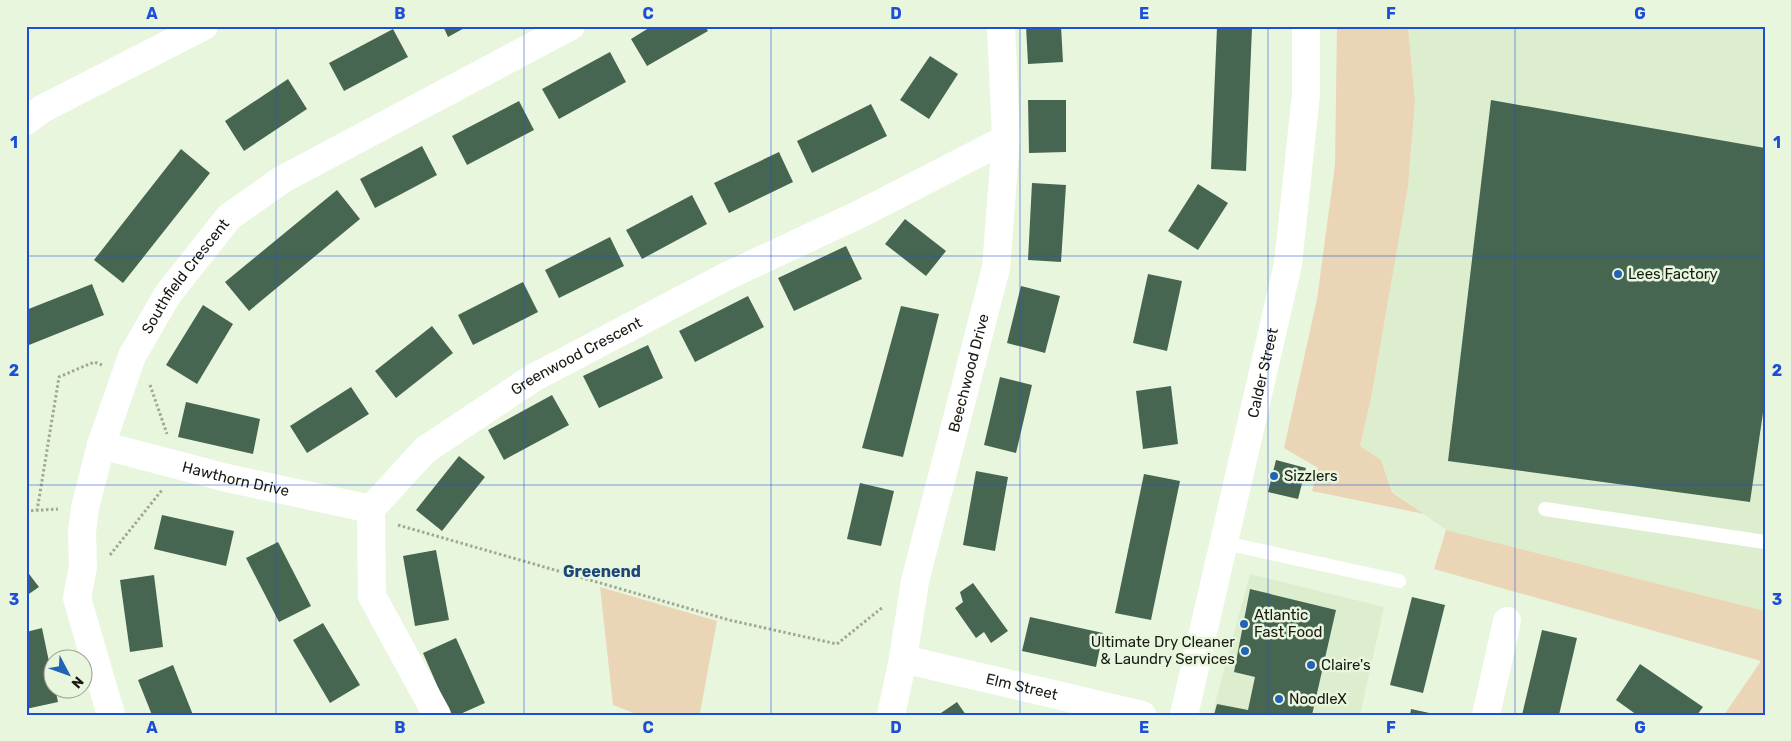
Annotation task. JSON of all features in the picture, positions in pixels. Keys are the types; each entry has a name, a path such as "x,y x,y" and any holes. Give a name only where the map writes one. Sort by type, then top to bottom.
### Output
{"street":[{"path":"31,114 204,26"},
{"name":"Southfield Crescent","path":"111,715 77,598 83,567 81,544 85,508 101,445 132,356 168,294 229,217 283,178 571,26"},
{"name":"Beechwood Drive","path":"891,715 904,659 915,581 996,268 1006,139 1001,26"},
{"name":"Calder Street","path":"1184,715 1288,264 1300,165 1306,94 1306,26"},
{"name":"Greenwood Crescent","path":"371,514 426,450 533,378 725,277 862,213 1006,139"},
{"name":"Hawthorn Drive","path":"101,445 371,514"},
{"path":"371,514 372,596 437,715"},
{"path":"1486,715 1507,620"},
{"name":"Elm Street","path":"904,659 1142,715"}],"lane":[{"path":"1545,509 1765,542"},
{"path":"1225,543 1399,581"}],"path":[{"path":"36,511 59,377 94,362 126,373"},
{"path":"371,514 729,620 837,644 915,581"}],"shaded area":[{"path":"1337,26 1408,26 1415,101 1408,187 1371,399 1360,446 1381,460 1392,492 1424,514 1312,491 1318,468 1284,448 1317,299 1335,165"},
{"path":"1408,26 1765,26 1765,611 1446,530 1392,491 1381,460 1360,446 1371,399 1408,187 1415,101"},
{"path":"1446,530 1765,611 1765,715 1724,715 1761,661 1434,569"},
{"path":"1250,574 1384,607 1360,715 1212,715"},
{"path":"600,587 717,621 700,713 694,715 639,715 613,705"}],"building":[{"path":"443,26 468,26 448,37"},
{"path":"652,26 705,26 708,31 647,66 631,39"},
{"path":"1026,26 1061,26 1063,62 1028,64"},
{"path":"1217,27 1252,28 1246,171 1211,169"},
{"path":"393,29 408,57 344,91 329,63"},
{"path":"610,52 626,82 559,119 542,89"},
{"path":"930,56 958,74 929,119 900,100"},
{"path":"288,79 307,109 244,151 225,121"},
{"path":"1028,100 1066,100 1066,152 1029,153"},
{"name":"Lees Factory","path":"1491,100 1765,148 1765,399 1750,502 1448,461"},
{"path":"519,101 534,130 467,165 452,136"},
{"path":"871,104 887,136 812,173 797,141"},
{"path":"422,146 437,175 375,208 360,179"},
{"path":"181,149 210,173 123,283 94,260"},
{"path":"779,152 793,182 729,213 714,183"},
{"path":"1032,183 1066,185 1061,262 1028,260"},
{"path":"1198,184 1228,203 1198,250 1168,231"},
{"path":"337,190 360,219 249,311 225,282"},
{"path":"692,195 707,224 642,259 626,230"},
{"path":"905,219 946,251 926,276 885,244"},
{"path":"610,237 624,266 559,298 545,270"},
{"path":"846,246 862,279 794,311 778,278"},
{"path":"1148,274 1182,281 1167,351 1133,343"},
{"path":"523,282 538,312 473,345 458,315"},
{"path":"92,284 104,315 29,345 26,339 26,310"},
{"path":"1021,286 1060,296 1045,353 1007,343"},
{"path":"748,296 764,327 695,362 679,331"},
{"path":"203,305 233,324 197,384 166,365"},
{"path":"901,306 939,314 903,457 862,448"},
{"path":"432,326 453,353 396,398 375,371"},
{"path":"648,345 663,378 599,408 583,376"},
{"path":"1000,377 1032,385 1016,453 984,445"},
{"path":"1171,386 1178,444 1143,449 1136,391"},
{"path":"351,387 369,414 307,453 290,426"},
{"path":"552,395 569,425 504,460 488,430"},
{"path":"186,402 260,419 253,454 178,437"},
{"path":"459,456 485,477 442,531 416,510"},
{"path":"1276,460 1306,468 1298,499 1268,492"},
{"path":"976,471 1008,477 995,551 963,545"},
{"path":"1144,474 1180,481 1151,620 1115,613"},
{"path":"860,483 894,491 881,546 847,539"},
{"path":"162,515 234,531 226,566 154,549"},
{"path":"278,542 311,606 279,622 246,558"},
{"path":"436,550 449,620 415,626 403,556"},
{"path":"26,570 39,587 26,596"},
{"path":"154,575 163,647 130,652 120,580"},
{"path":"973,583 1008,631 991,643 984,632 976,638 955,608 963,602 960,592"},
{"path":"1250,589 1336,610 1312,715 1214,715 1217,704 1248,710 1255,677 1234,672"},
{"path":"1412,597 1445,605 1423,693 1390,685"},
{"path":"1030,617 1103,633 1096,667 1022,651"},
{"path":"323,623 360,685 330,703 293,640"},
{"path":"42,628 46,648 42,648 42,698 57,698 58,702 26,709 26,632"},
{"path":"1542,630 1577,638 1559,715 1522,715"},
{"path":"456,638 485,703 458,715 450,715 423,653"},
{"path":"1640,664 1703,707 1697,715 1637,715 1616,700"},
{"path":"173,665 193,715 152,715 138,680"},
{"path":"957,702 966,715 938,715"},
{"path":"1411,709 1434,714 1434,715 1410,715"}],"place":[{"name":"Lees Factory","path":"1618,274"},
{"name":"Sizzlers","path":"1274,476"},
{"name":"Atlantic Fast Food","path":"1244,624"},
{"name":"Ultimate Dry Cleaner & Laundry Services","path":"1245,651"},
{"name":"Claire's","path":"1311,665"},
{"name":"NoodleX","path":"1279,699"}],"district":[{"name":"Greenend","path":"602,571"}]}
